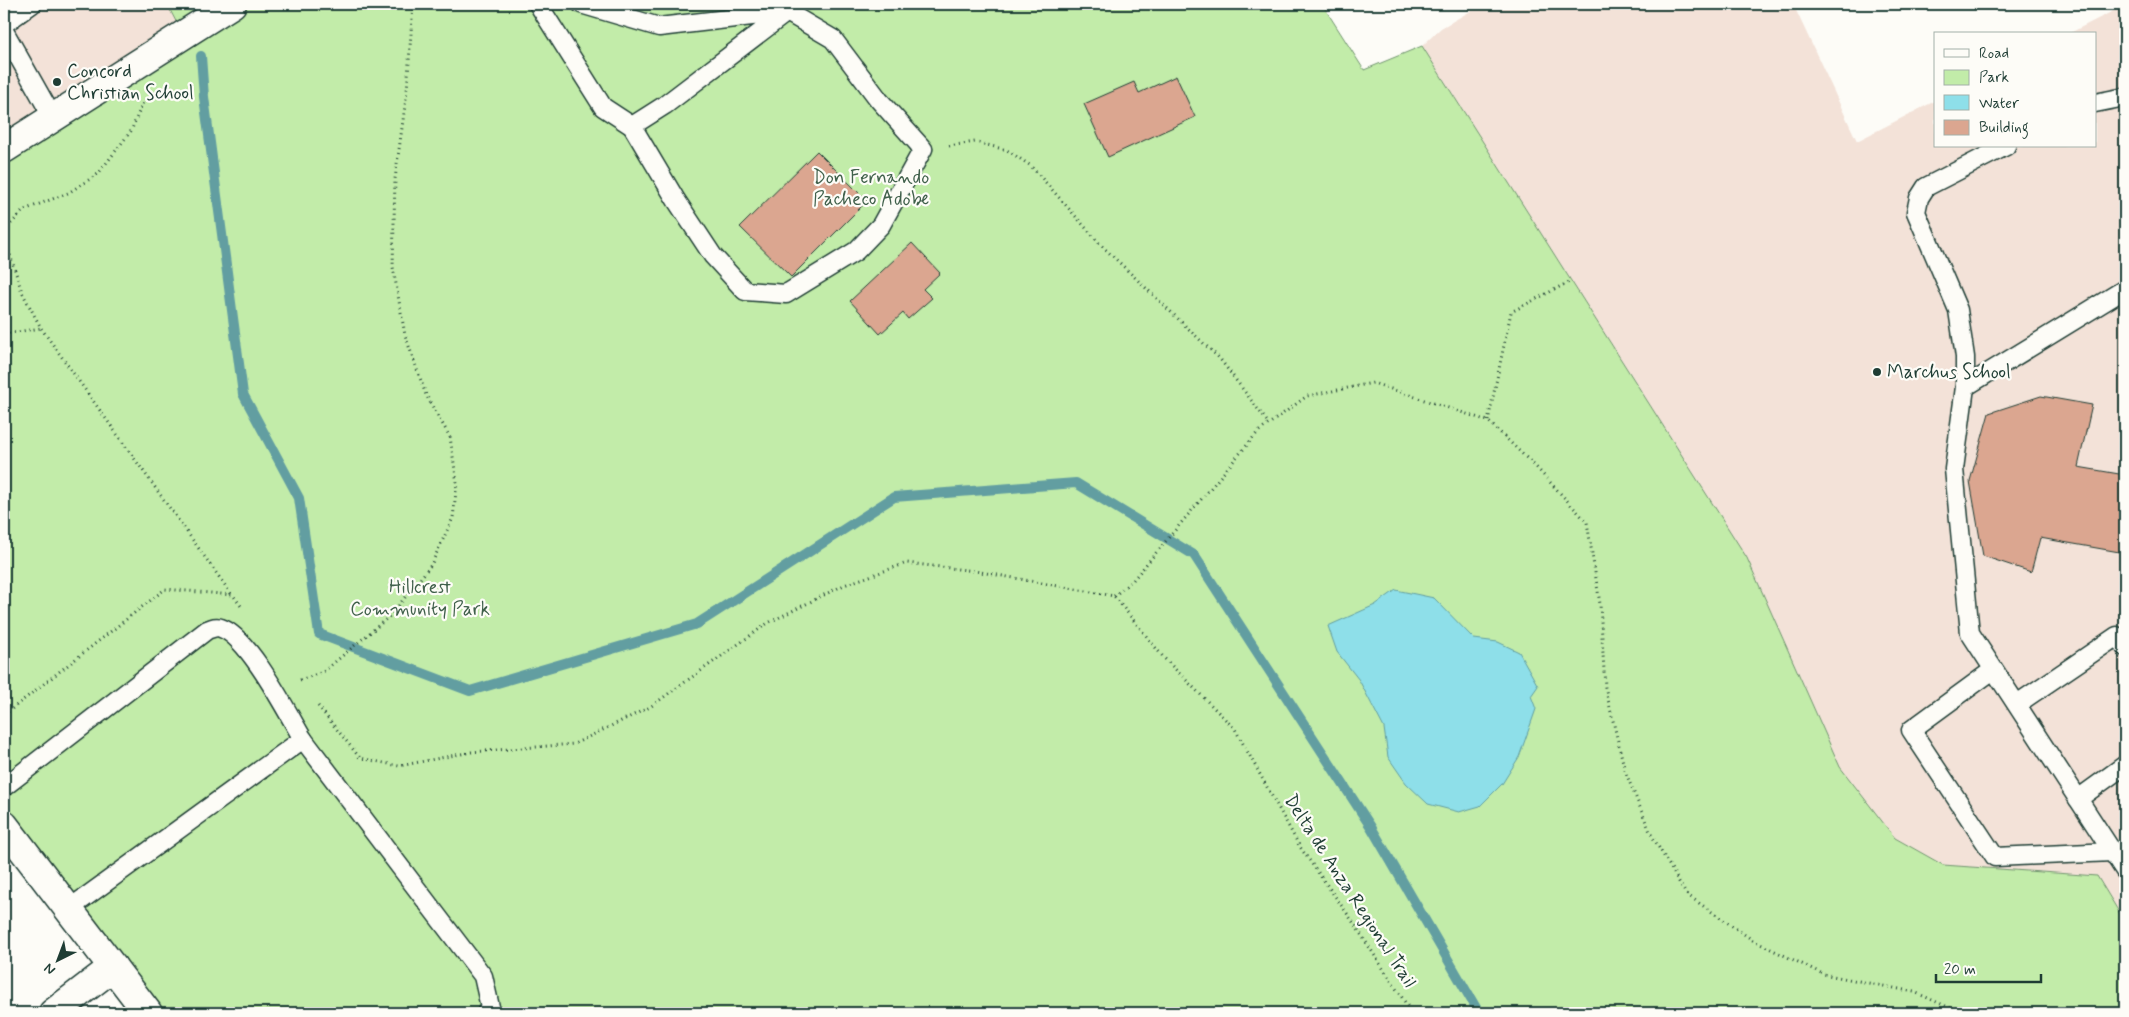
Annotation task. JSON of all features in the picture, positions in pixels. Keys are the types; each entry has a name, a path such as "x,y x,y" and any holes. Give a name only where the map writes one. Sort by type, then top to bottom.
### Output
{"street":[{"path":"4,149 232,4"},
{"path":"4,824 148,1013"},
{"path":"52,1013 114,967"}],"lane":[{"path":"4,24 32,4"},
{"path":"538,4 603,107 632,126 676,200 713,256 745,291 786,294 856,251 881,225 923,149 879,100 833,39 787,12 659,27 581,4"},
{"path":"632,126 665,105 787,12"},
{"path":"4,31 53,118"},
{"path":"2096,103 2125,96"},
{"path":"2002,148 1926,187 1917,204 1916,212 1958,310 1965,357 1965,387 1954,469 1970,633 2125,871"},
{"path":"1965,387 2125,289"},
{"path":"4,787 206,630 214,627 222,628 231,634 254,658 303,740 483,976 490,1007 486,1013"},
{"path":"2017,704 2117,636 2125,648"},
{"path":"1993,670 1911,730 1995,857 2113,852"},
{"path":"69,909 303,740"},
{"path":"2078,798 2125,764"}],"path":[{"path":"303,688 297,680 323,672 391,615 431,566 453,518 457,483 450,437 426,395 406,335 393,267 395,179 407,91 413,4"},
{"path":"4,231 24,210 68,193 98,174 131,131 147,92"},
{"path":"923,149 975,142 1007,150 1031,166 1100,245 1220,359 1268,424"},
{"path":"4,236 22,292 41,328 244,611"},
{"path":"1488,421 1511,312 1571,280"},
{"path":"4,334 41,328"},
{"path":"316,704 360,758 399,766 471,752 574,744 650,707 768,623 844,585 907,563 975,570 1114,596 1134,580 1258,432 1307,396 1373,384 1488,421 1535,466 1587,522 1600,604 1605,687 1626,771 1652,834 1686,894 1754,941 1823,974 1914,992 1962,1013"},
{"path":"4,715 165,589 233,595"},
{"name":"Delta de Anza Regional Trail","path":"1114,596 1164,658 1235,729 1300,846 1351,919 1412,1013"}],"shaded area":[{"name":"Concord Christian School","path":"4,4 167,4 183,35 4,149"},
{"name":"Marchus School","path":"1483,4 1793,4 1857,141 1934,102 1934,148 2096,148 2096,32 2072,32 2125,5 2125,922 2096,876 1943,865 1895,838 1840,767 1747,558 1422,46 1441,28"}],"green space":[{"name":"Hillcrest Community Park","path":"167,4 1322,4 1364,70 1422,46 1747,558 1840,767 1895,838 1943,865 2097,876 2125,922 2125,1013 148,1013 4,825 4,149 183,35"}],"water":[{"path":"1396,590 1434,598 1474,639 1498,642 1519,652 1538,686 1531,696 1536,709 1519,757 1502,784 1480,806 1459,812 1428,804 1406,783 1388,757 1384,728 1359,680 1337,652 1328,626 1375,605"}],"building":[{"path":"1176,76 1195,117 1108,157 1084,104 1134,82 1139,93"},
{"path":"817,151 867,201 791,277 740,227"},
{"path":"912,243 940,273 923,289 932,298 908,319 903,313 880,334 850,301"},
{"path":"2041,396 2092,405 2078,467 2125,475 2125,553 2040,538 2031,572 1983,556 1970,481 1989,413"}],"waterway":[{"path":"201,56 204,97 243,394 299,498 319,634 470,691 697,624 894,497 1076,483 1194,555 1371,827 1479,1013"}],"place":[{"name":"Concord Christian School","path":"57,82"},
{"name":"Marchus School","path":"1877,372"}],"park label":[{"name":"Don Fernando Pacheco Adobe","path":"871,188"}]}
